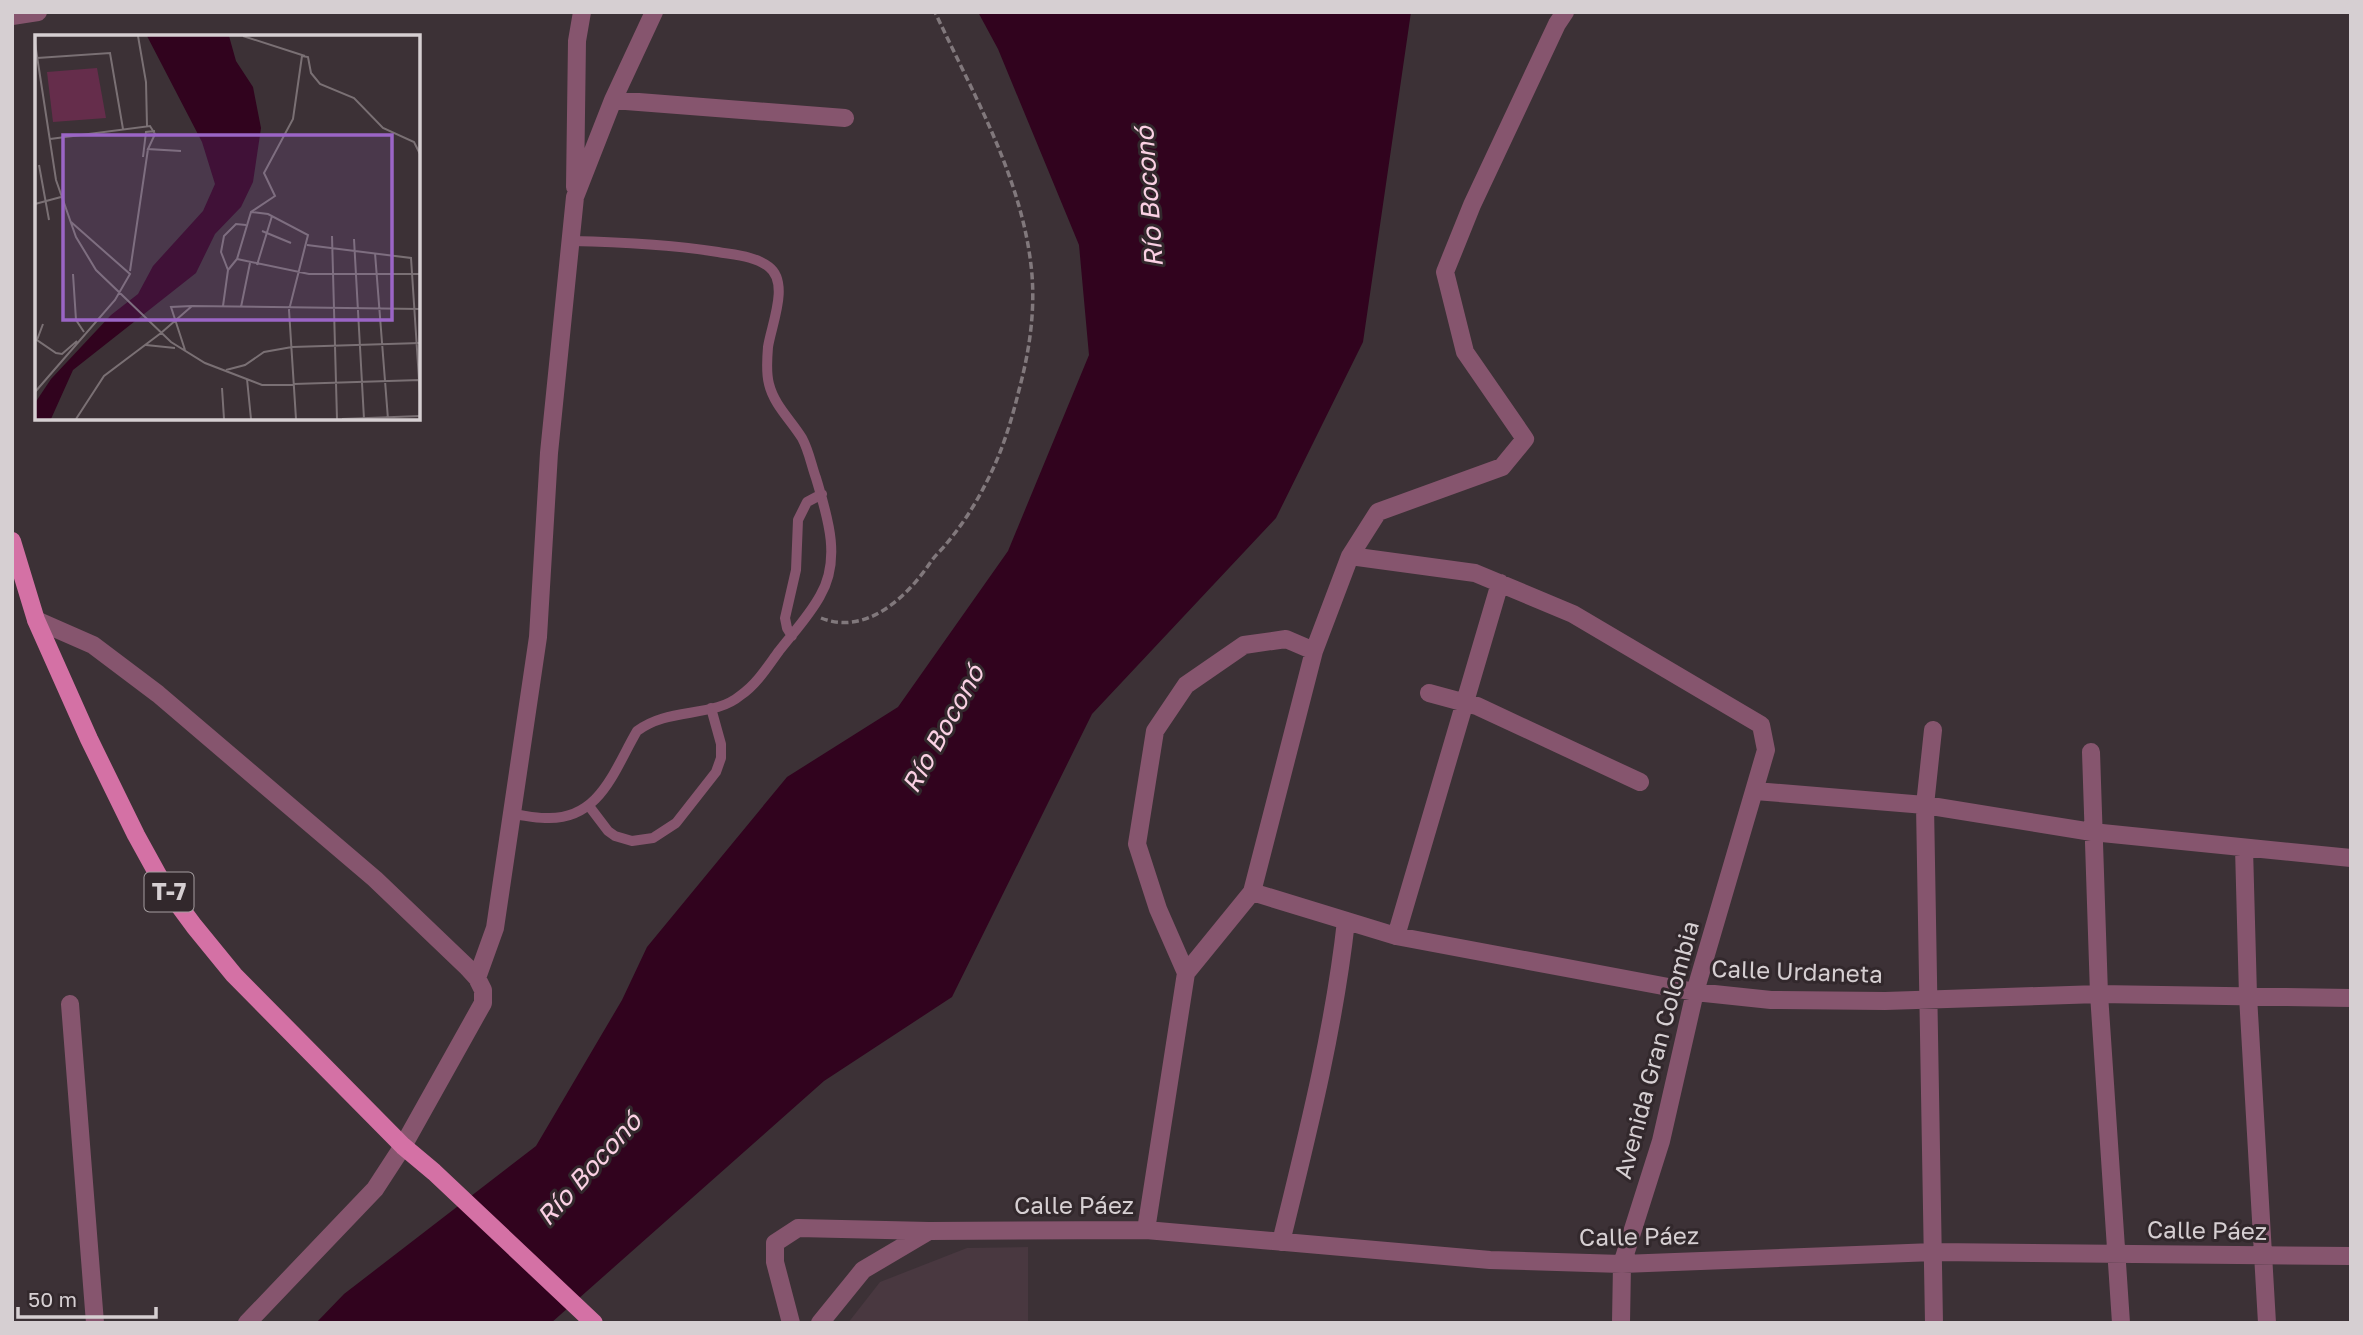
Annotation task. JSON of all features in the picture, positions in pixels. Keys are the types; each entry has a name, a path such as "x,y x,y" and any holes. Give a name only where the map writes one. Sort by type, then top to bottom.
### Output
{"main road":[{"name":"T-7","path":"12,541 36,620 95,751 163,884 234,975 403,1146 588,1318"}],"street":[{"path":"12,16 38,12"},
{"path":"569,12 577,41"},
{"path":"477,978 495,928 538,637 544,514 575,197 577,41 582,12"},
{"path":"575,197 613,100 654,12"},
{"path":"1146,1230 1186,973 1252,892 1314,651 1350,556 1378,512 1502,467 1525,439 1465,352 1444,272 1483,181 1565,12"},
{"path":"613,100 845,118"},
{"name":"Avenida Gran Colombia","path":"1350,556 1475,573 1500,583 1573,614 1761,725 1766,750 1695,992 1661,1141 1622,1264 1621,1323"},
{"path":"1396,936 1500,583"},
{"path":"36,620 93,645 158,694 374,879 477,978 483,990 483,1003 403,1146 374,1189 247,1323"},
{"path":"1186,973 1158,909 1137,844 1155,731 1186,685 1244,645 1286,639 1314,651"},
{"path":"1429,693 1465,702 1640,782"},
{"path":"1933,730 1925,805 1934,1323"},
{"path":"2091,752 2099,994 2121,1323"},
{"path":"1755,791 1925,805 2092,832 2351,858"},
{"path":"2244,848 2248,996 2267,1323"},
{"name":"Calle Urdaneta","path":"1252,892 1396,936 1695,992 1771,1000 1885,1001 2099,994 2351,998"},
{"path":"1281,1242 1327,1045 1342,962 1346,921"},
{"path":"70,1004 95,1323"},
{"name":"Calle Páez","path":"791,1323 775,1262 775,1243 797,1228 929,1231 1146,1230 1490,1260 1622,1264 1934,1252 2351,1256"},
{"path":"820,1323 863,1270 929,1231"}],"lane":[{"path":"512,814 563,817 589,806 603,794 637,731 646,724 664,716 720,707 741,695 758,679 810,612 822,593 830,570 830,525 822,494 804,442 780,410 769,385 768,348 778,301 778,280 773,270 750,257 692,248 632,242 570,241"},
{"path":"792,635 785,618 796,570 799,520 807,502 822,494"},
{"path":"589,806 608,831 622,839 632,841 653,838 670,828 716,772 721,758 721,744 710,708"}],"path":[{"path":"810,612 830,622 855,622 878,613 908,591 947,543 985,485 1005,439 1025,369 1032,304 1030,257 1022,220 1004,161 935,12"}],"shaded area":[{"path":"1028,1247 1028,1323 848,1323 880,1282 967,1248"}],"water":[{"name":"Río Boconó","path":"978,12 1411,12 1363,342 1276,518 1092,714 952,997 824,1081 551,1323 316,1323 344,1294 536,1146 622,1000 647,947 787,777 898,707 1008,551 1089,355 1079,245 998,49"}]}
